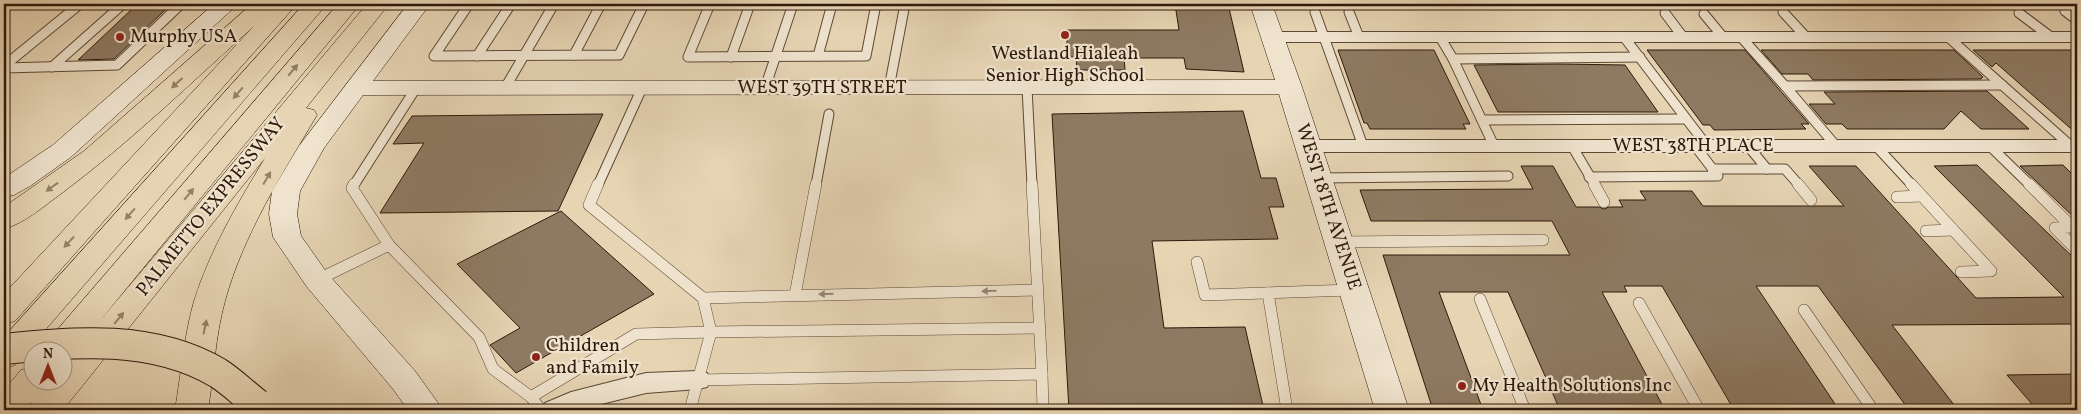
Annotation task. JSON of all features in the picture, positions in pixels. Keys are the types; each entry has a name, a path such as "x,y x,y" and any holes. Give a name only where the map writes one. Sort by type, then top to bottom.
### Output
{"highway":[{"path":"4,220 93,157 265,4"},
{"path":"4,313 286,4"},
{"path":"174,128 309,4"},
{"path":"4,357 316,4"},
{"path":"65,342 364,8"},
{"path":"192,410 204,330 214,288 234,240 364,8"},
{"name":"PALMETTO EXPRESSWAY","path":"44,410 364,8"},
{"path":"4,348 77,342 147,349 184,358 217,374 259,407"},
{"path":"6,410 22,391"}],"street":[{"path":"4,189 21,180 62,151 227,4"},
{"path":"419,4 312,146 286,192 283,214 287,237 317,280 404,380 426,410"},
{"name":"WEST 18TH AVENUE","path":"1261,4 1290,87 1392,410"},
{"path":"1272,37 2051,37 2076,34"},
{"name":"WEST 39TH STREET","path":"355,88 1290,87"},
{"name":"WEST 38TH PLACE","path":"1309,146 2074,146"},
{"path":"554,410 572,402 646,383 698,380"}],"lane":[{"path":"4,67 80,4"},
{"path":"52,67 123,4"},
{"path":"4,67 116,65 181,4"},
{"path":"470,4 434,56 620,55 644,4"},
{"path":"477,56 511,4"},
{"path":"505,88 554,4"},
{"path":"574,55 601,4"},
{"path":"710,4 688,57 866,56 876,4"},
{"path":"730,57 750,4"},
{"path":"765,88 774,56 793,4"},
{"path":"818,56 832,4"},
{"path":"889,88 905,4"},
{"path":"2065,11 2076,34"},
{"path":"1316,12 1363,146"},
{"path":"1349,12 1359,37"},
{"path":"1783,12 1806,37"},
{"path":"1665,13 1683,37"},
{"path":"2019,13 2051,37"},
{"path":"1704,14 1723,37"},
{"path":"1440,37 1453,58 1494,146"},
{"path":"1589,177 1718,176 1712,169 1686,119 1624,37"},
{"path":"1741,37 1836,146"},
{"path":"1948,37 2074,146"},
{"path":"1453,58 1640,57"},
{"path":"1785,86 2002,85"},
{"path":"416,88 352,188 389,245 479,337 493,369 531,397 541,410"},
{"path":"642,88 589,205 703,298 711,332 690,410"},
{"path":"1028,88 1043,410"},
{"path":"795,295 830,114"},
{"path":"1482,120 1686,119"},
{"path":"1572,146 1604,202"},
{"path":"1748,146 1767,169"},
{"path":"1876,146 1991,271 1961,272"},
{"path":"1990,146 2072,227 2055,228 2077,250"},
{"path":"1712,169 1785,169 1811,200"},
{"path":"1319,178 1508,176"},
{"path":"1897,197 1922,196"},
{"path":"1926,231 1953,230"},
{"path":"1339,242 1543,240"},
{"path":"317,280 389,245"},
{"path":"1197,262 1205,295 1354,290"},
{"path":"703,298 1038,290"},
{"path":"1268,293 1287,410"},
{"path":"1480,299 1526,410"},
{"path":"1639,303 1699,410"},
{"path":"1804,310 1873,410"},
{"path":"531,397 636,334 1040,328"},
{"path":"698,380 1042,374"}],"building":[{"path":"1175,4 1228,4 1244,72 1186,69 1184,58 1124,58 1125,70 1077,70 1076,57 1067,57 1067,30 1179,30"},
{"path":"132,9 166,9 114,59 78,60"},
{"path":"1338,50 1434,50 1470,124 1463,124 1466,129 1370,129 1367,123 1364,123"},
{"path":"1647,50 1745,50 1809,124 1801,124 1806,129 1714,130 1710,125 1703,125"},
{"path":"1761,50 1954,50 1983,77 1981,79 1813,80 1808,74 1782,74"},
{"path":"1973,50 2072,50 2077,54 2077,134 1996,63 1992,67"},
{"path":"1474,65 1625,65 1658,112 1498,112"},
{"path":"1987,91 2029,129 1981,129 1961,111 1944,129 1847,129 1842,124 1826,124 1809,104 1835,104 1824,92"},
{"path":"1243,111 1261,178 1276,178 1284,207 1269,207 1278,239 1152,241 1164,328 1245,327 1264,410 1069,410 1052,114"},
{"path":"603,114 558,211 380,213 424,143 393,144 412,116"},
{"path":"1977,165 2077,261 2077,324 1892,325 1958,410 1909,410 1818,286 1756,286 1839,410 1734,410 1662,286 1624,286 1627,292 1602,292 1665,410 1560,410 1508,292 1439,292 1483,410 1433,410 1383,255 1570,255 1552,221 1371,221 1360,190 1533,189 1521,166 1553,166 1576,207 1599,207 1604,209 1623,207 1619,200 1646,200 1640,191 1692,191 1703,206 1844,206 1809,166 1856,166 1976,298 2064,297 1934,166"},
{"path":"2063,165 2077,179 2077,220 2020,166"},
{"path":"561,211 654,294 516,373 490,345 520,328 457,264"},
{"path":"2077,374 2077,410 2037,410 2007,375"}],"place":[{"name":"Westland Hialeah Senior High School","path":"1065,35"},
{"name":"Murphy USA","path":"120,37"},
{"name":"Children and Family","path":"536,357"},
{"name":"My Health Solutions Inc","path":"1462,386"}]}
